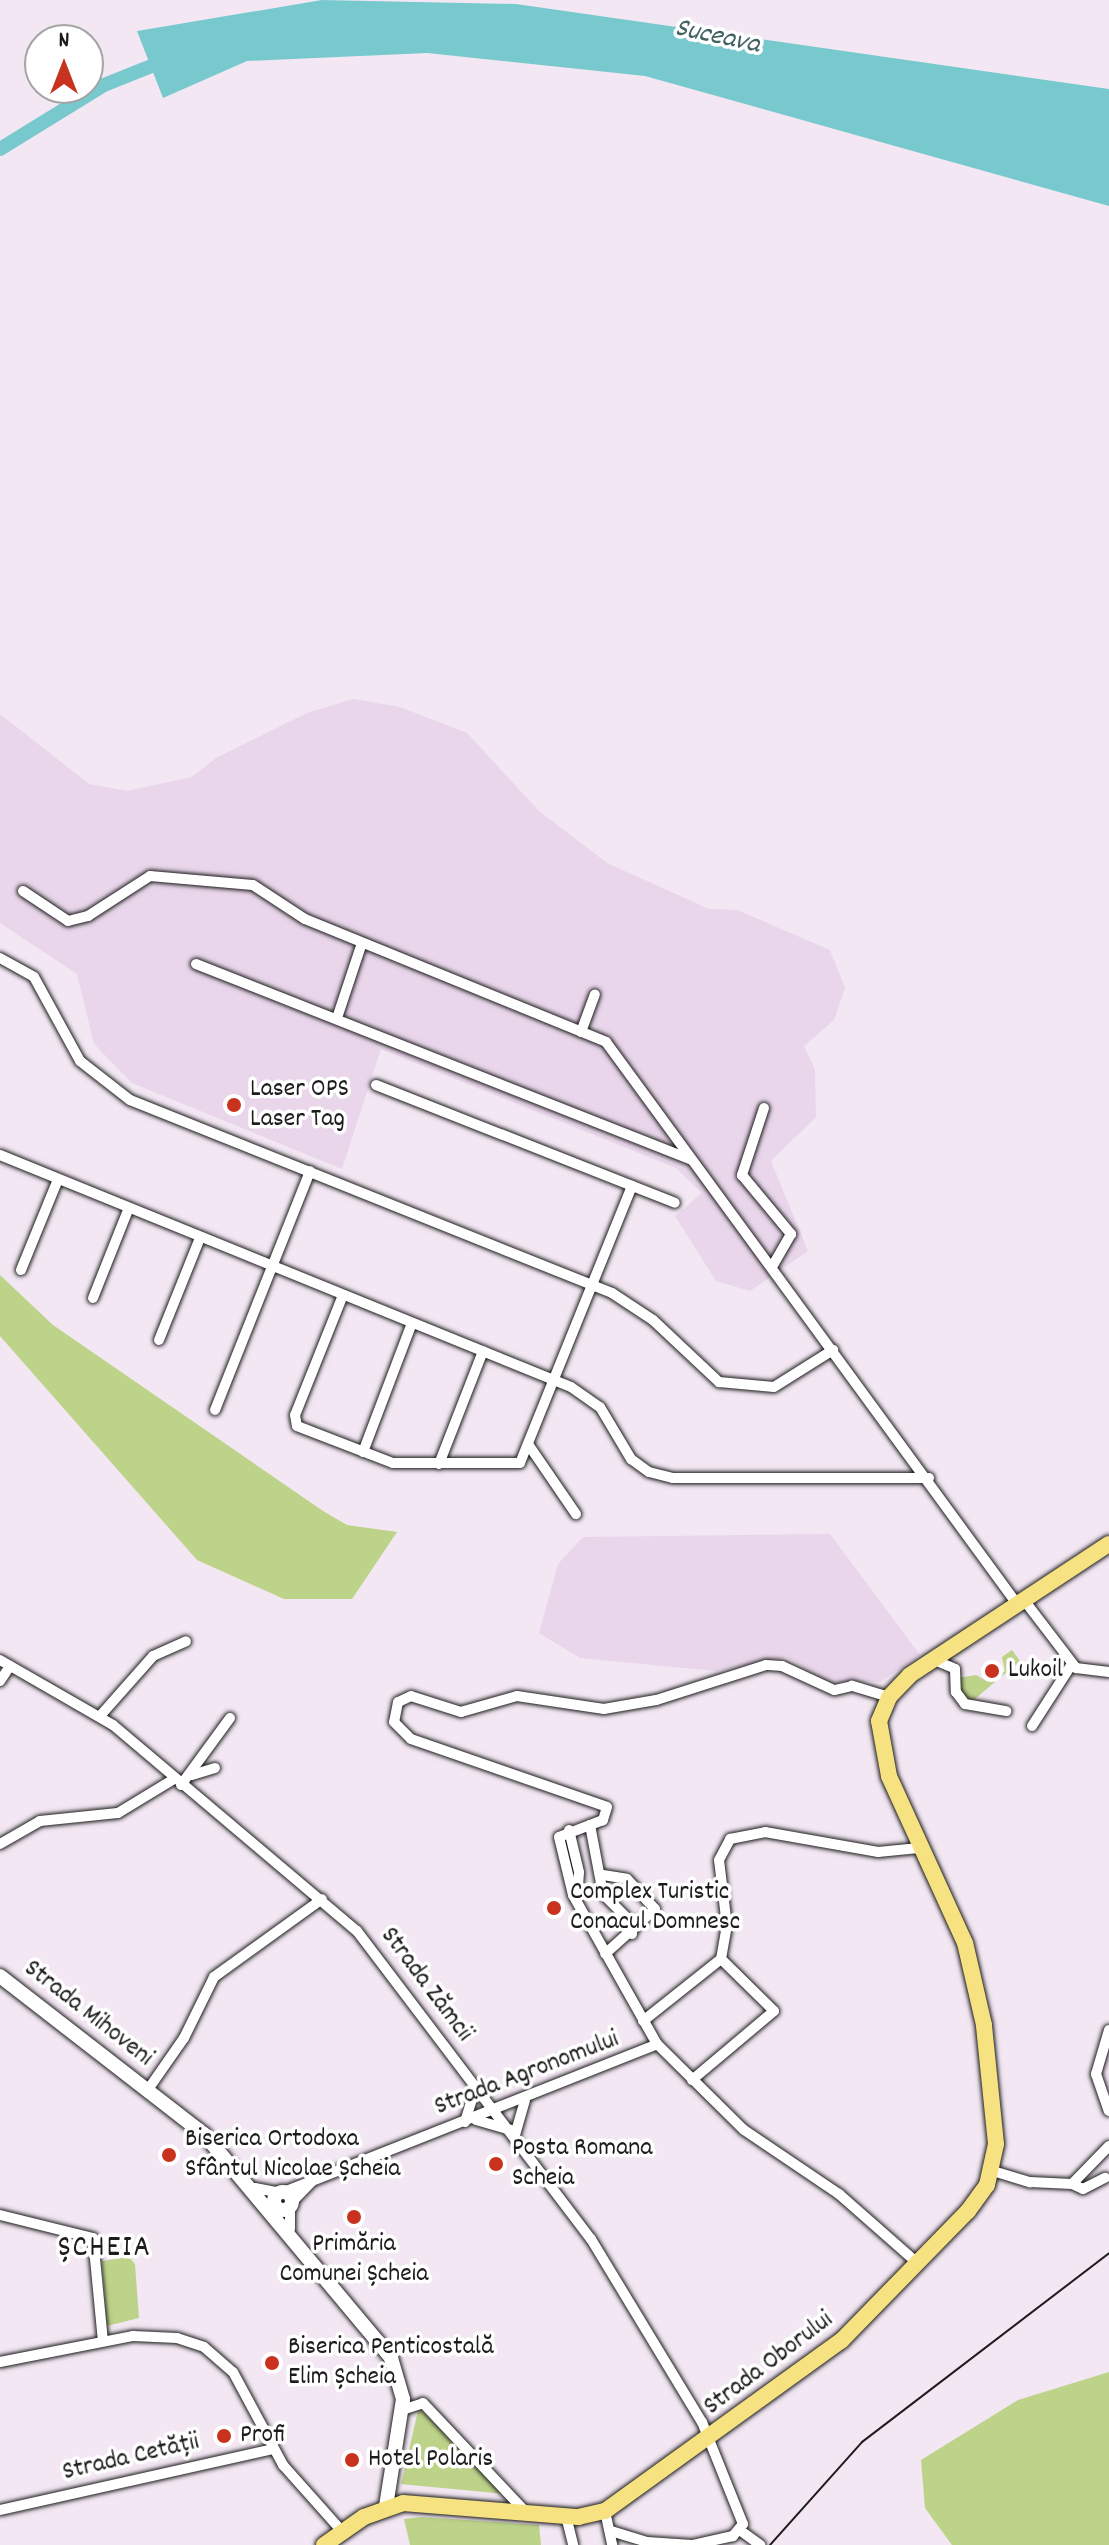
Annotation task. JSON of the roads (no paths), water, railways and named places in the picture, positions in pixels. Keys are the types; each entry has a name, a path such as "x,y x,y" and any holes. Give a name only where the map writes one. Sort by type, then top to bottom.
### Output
{"main road":[{"path":"993,2171 992,2077 969,1955 919,1848 880,1748 879,1721 889,1697 932,1659 1109,1544"},
{"name":"Strada Mihoveni","path":"0,1976 204,2134 255,2188 282,2202 290,2229 391,2358 402,2388 402,2410 386,2506"},
{"name":"Strada Oborului","path":"386,2506 422,2501 566,2516 605,2511 710,2439 863,2322 915,2261 968,2211 993,2171"},
{"path":"324,2545 341,2530 386,2506"}],"street":[{"path":"23,891 68,921 88,916 150,876 253,885 305,919 611,1047 1020,1602 1072,1664 1089,1674 1109,1672"},
{"path":"337,1018 362,943"},
{"path":"0,958 34,977 53,1002 70,1049 113,1090 591,1283 653,1320 703,1372 739,1388 774,1387 833,1350"},
{"path":"196,964 694,1161"},
{"path":"581,1032 595,994"},
{"path":"376,1085 675,1203"},
{"path":"764,1108 742,1175 791,1234 771,1268"},
{"path":"0,1155 57,1182 273,1266 588,1396 631,1459 660,1476 929,1478"},
{"path":"215,1410 310,1171"},
{"path":"21,1270 57,1182"},
{"path":"343,1295 294,1422 393,1463 520,1463 632,1186"},
{"path":"93,1298 128,1210"},
{"path":"159,1340 200,1238"},
{"path":"363,1452 412,1323"},
{"path":"439,1464 483,1351"},
{"path":"528,1444 576,1514"},
{"path":"100,1716 153,1656 186,1641"},
{"path":"932,1659 955,1669 956,1692 965,1704 1006,1711"},
{"path":"0,1681 5,1663"},
{"name":"Strada Zămcii","path":"5,1663 100,1716 322,1899 372,1948 514,2133 641,2315 710,2439 741,2515 741,2531"},
{"path":"1032,1726 1072,1664"},
{"path":"632,1934 631,1922 605,1897 603,1875 590,1825 607,1817 607,1807 402,1736 394,1722 398,1702 417,1696 461,1712 517,1696 604,1709 775,1665 834,1690 852,1686 889,1697"},
{"path":"192,1775 230,1718"},
{"path":"0,1844 40,1821 118,1813 192,1775 215,1768"},
{"name":"Strada Agronomului","path":"590,1825 564,1831 579,1872 577,1900 657,2044 744,2130 839,2194 915,2261"},
{"path":"692,2080 774,2011 721,1959 727,1926 719,1860 730,1839 751,1833 799,1835 878,1852 919,1848"},
{"path":"603,1875 627,1879 655,1907 632,1934 605,1954"},
{"name":"Strada Mihoveni","path":"147,2091 184,2038 214,1977 322,1899"},
{"name":"Strada Agronomului","path":"643,2021 721,1959"},
{"path":"1109,2030 1096,2074 1109,2111"},
{"name":"Strada Agronomului","path":"282,2202 320,2176 525,2100 657,2044"},
{"path":"476,2086 470,2121 514,2133 525,2100"},
{"path":"1072,2184 1109,2146"},
{"path":"993,2171 1030,2182 1072,2184 1083,2189 1105,2178"},
{"path":"0,2215 93,2238 103,2341"},
{"path":"0,2362 103,2341 159,2335 204,2347 233,2372 272,2449 341,2530"},
{"path":"402,2410 423,2403 524,2510"},
{"name":"Strada Cetății","path":"0,2510 272,2449"},
{"path":"605,2511 612,2545"},
{"path":"566,2516 573,2545"},
{"path":"610,2531 647,2542 692,2545 741,2531 760,2545"}],"water":[{"path":"322,0 516,4 1109,89 1109,206 645,76 427,53 247,61 163,98 137,31"}],"waterway":[{"name":"Suceava","path":"0,149 104,85 169,59"}],"railway":[{"path":"770,2545 862,2442 1109,2253"}],"place":[{"name":"Laser OPS Laser Tag","path":"234,1105"},
{"name":"Lukoil","path":"992,1671"},
{"name":"Complex Turistic Conacul Domnesc","path":"554,1908"},
{"name":"Biserica Ortodoxa Sfântul Nicolae Șcheia","path":"169,2155"},
{"name":"Posta Romana Scheia","path":"496,2164"},
{"name":"Primăria Comunei Șcheia","path":"354,2217"},
{"name":"Biserica Penticostală Elim Șcheia","path":"272,2363"},
{"name":"Profi","path":"224,2436"},
{"name":"Hotel Polaris","path":"352,2460"}],"district":[{"name":"ȘCHEIA","path":"105,2250"}]}
